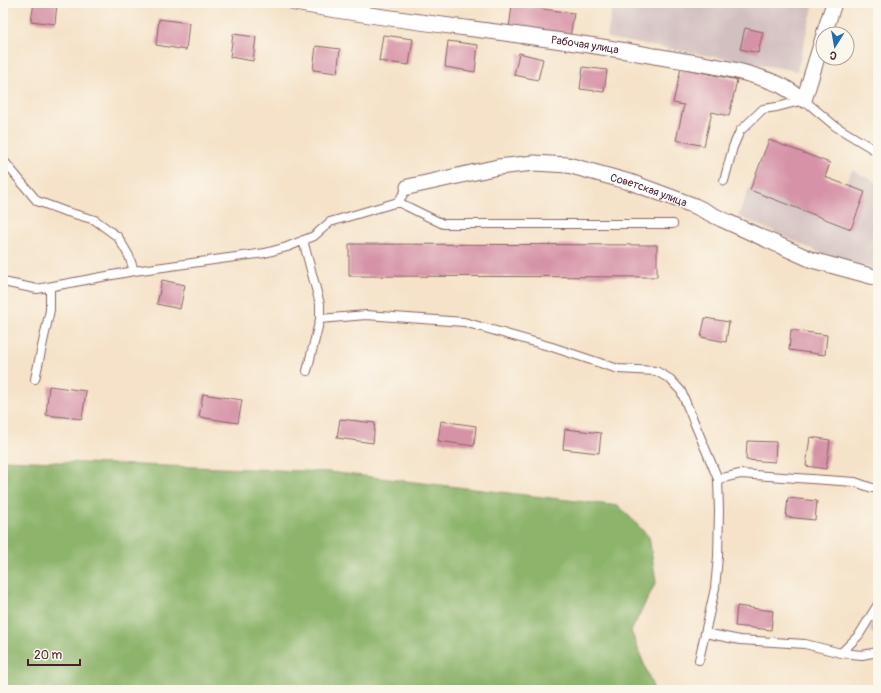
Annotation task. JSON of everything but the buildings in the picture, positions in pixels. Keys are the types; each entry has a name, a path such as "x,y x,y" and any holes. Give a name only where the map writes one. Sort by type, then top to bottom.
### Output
{"street":[{"name":"Рабочая улица","path":"295,3 327,6 601,46 744,72 780,84 804,100"},
{"path":"827,26 834,3"},
{"path":"804,100 815,64"},
{"name":"Советская улица","path":"408,187 498,167 534,163 568,165 633,183 695,206 812,260 878,278"}],"lane":[{"path":"724,181 733,147 740,131 763,109 804,100 835,126 877,150"},
{"path":"3,160 37,201 95,220 118,237 129,256 134,271"},
{"path":"3,282 38,289 50,288 134,271 265,253 287,247 314,236 330,222 398,202 408,187"},
{"path":"398,202 443,224 673,224"},
{"path":"302,240 320,304 320,320 307,371"},
{"path":"35,379 50,310 50,288"},
{"path":"320,320 366,315 464,322 552,347 618,369 656,371 670,380 681,391 718,479 718,557 715,588 699,660"},
{"path":"718,479 740,474 855,482 872,488"},
{"path":"841,653 859,635 878,604"},
{"path":"705,633 740,640 805,644 841,653 862,655 878,652"}],"shaded area":[{"path":"613,3 814,3 797,71 607,38"},
{"path":"769,140 830,163 825,177 846,185 852,170 878,183 878,271 816,251 738,216"},
{"path":"878,579 878,640 870,630"}],"green space":[{"path":"3,460 329,472 619,506 649,537 656,582 631,631 654,690 3,690"}]}
